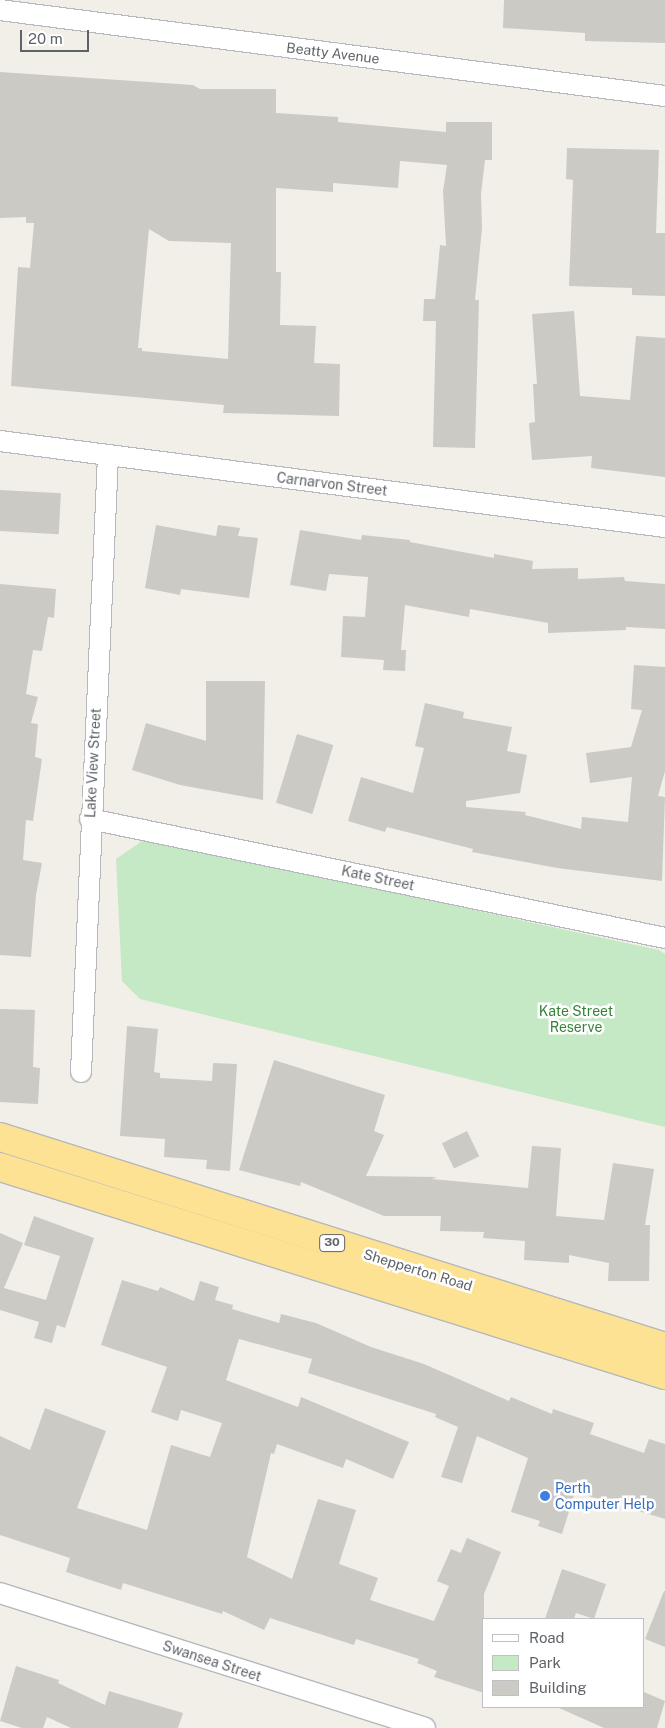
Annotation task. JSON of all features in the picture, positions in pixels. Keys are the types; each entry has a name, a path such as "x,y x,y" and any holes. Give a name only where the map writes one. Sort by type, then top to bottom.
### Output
{"highway":[{"name":"Shepperton Road","path":"0,1138 665,1348"},
{"name":"Shepperton Road","path":"0,1167 665,1375"}],"street":[{"name":"Beatty Avenue","path":"0,10 665,96"},
{"name":"Carnarvon Street","path":"0,440 665,527"},
{"name":"Lake View Street","path":"80,1072 108,455"},
{"name":"Kate Street","path":"90,819 665,938"},
{"name":"Swansea Street","path":"0,1593 425,1728"}],"green space":[{"name":"Kate Street Reserve","path":"145,839 659,950 665,954 665,1127 140,999 122,981 116,859"}],"building":[{"path":"504,0 665,0 665,43 585,41 585,33 503,28"},
{"path":"0,72 193,85 200,89 276,89 276,113 338,117 338,122 446,132 446,122 492,122 492,160 485,160 481,194 482,228 475,300 479,300 475,448 433,447 436,321 423,321 424,299 435,299 440,245 446,246 443,191 447,165 400,161 398,188 333,183 333,192 276,188 276,272 281,272 280,325 316,326 314,363 340,364 339,416 223,413 224,405 11,386 18,267 30,268 34,223 26,223 26,217 0,218","holes":["149,229 169,241 231,243 228,359 142,351 142,348 138,348"]},
{"path":"567,148 659,150 656,233 665,233 665,296 632,295 632,288 569,286 573,180 566,179"},
{"path":"574,311 580,396 630,400 636,336 665,338 665,477 591,468 592,456 532,460 529,423 535,422 533,384 537,384 532,314"},
{"path":"0,490 61,493 59,534 0,531"},
{"path":"156,525 216,536 218,525 240,528 238,536 258,538 249,598 181,589 180,595 145,588"},
{"path":"300,530 361,540 362,535 410,540 410,542 494,558 494,554 533,561 532,569 578,568 578,579 624,577 625,581 665,584 665,629 626,627 626,630 548,633 548,623 470,609 469,617 405,605 401,650 406,650 405,671 383,670 384,660 341,657 343,616 365,617 368,577 329,574 326,591 290,585"},
{"path":"0,584 56,589 54,618 48,617 42,651 33,650 26,694 38,697 31,723 38,724 35,757 42,759 33,821 26,820 23,860 42,863 36,895 31,957 0,955"},
{"path":"634,665 665,667 665,771 658,796 665,797 662,881 557,868 472,852 473,849 387,827 385,832 348,821 361,777 413,793 424,748 415,746 425,703 464,712 463,718 512,727 507,751 527,755 520,793 466,801 466,807 526,812 525,815 581,829 582,817 628,822 632,777 590,783 586,753 631,747 642,710 631,709"},
{"path":"206,681 265,681 263,800 180,785 132,770 146,723 206,741"},
{"path":"297,734 333,745 312,814 276,803"},
{"path":"0,1009 35,1010 33,1067 40,1068 38,1104 0,1102"},
{"path":"127,1026 158,1029 154,1072 160,1073 160,1078 212,1081 213,1063 237,1064 230,1171 206,1169 207,1160 164,1157 165,1139 120,1136"},
{"path":"274,1060 385,1095 374,1131 384,1135 366,1176 437,1177 432,1179 528,1188 532,1146 561,1148 556,1216 604,1220 613,1163 654,1169 645,1225 650,1225 649,1281 608,1281 609,1263 569,1255 569,1263 524,1260 525,1241 483,1238 484,1232 440,1231 441,1216 384,1216 301,1182 300,1186 239,1170"},
{"path":"467,1131 479,1156 454,1168 442,1143"},
{"path":"34,1216 94,1238 65,1328 57,1325 52,1343 34,1338 39,1322 0,1310 0,1233 23,1243 4,1288 46,1300 60,1256 24,1245"},
{"path":"122,1280 158,1291 160,1287 194,1301 200,1281 219,1287 215,1300 233,1305 232,1309 279,1323 281,1314 316,1323 371,1347 424,1364 509,1401 511,1397 552,1414 553,1409 594,1423 590,1434 644,1453 649,1439 665,1444 665,1519 575,1492 562,1534 538,1526 540,1521 511,1512 528,1458 477,1436 462,1483 441,1477 458,1427 435,1417 436,1414 308,1373 312,1359 239,1339 226,1380 298,1407 301,1397 409,1442 393,1479 346,1459 343,1468 277,1444 274,1454 271,1453 247,1557 292,1579 318,1499 356,1510 339,1564 378,1578 370,1600 434,1621 449,1586 437,1581 451,1549 461,1553 467,1538 501,1552 484,1594 484,1618 482,1618 482,1692 434,1677 437,1671 417,1663 419,1659 356,1639 354,1645 270,1618 264,1630 223,1611 222,1614 123,1583 121,1590 66,1572 70,1558 0,1535 0,1436 30,1450 45,1408 106,1431 77,1508 147,1530 171,1445 210,1457 222,1423 181,1410 178,1421 151,1412 167,1367 101,1345"},
{"path":"562,1569 606,1584 594,1618 576,1613 574,1618 545,1618"},
{"path":"665,1591 665,1647 645,1639"},
{"path":"16,1666 59,1680 58,1683 105,1705 109,1691 183,1713 178,1728 71,1728 47,1717 43,1728 22,1728 0,1721"},
{"path":"645,1692 665,1701 657,1728 604,1728 559,1708 645,1708"}],"place":[{"name":"Perth Computer Help","path":"545,1496"}]}
